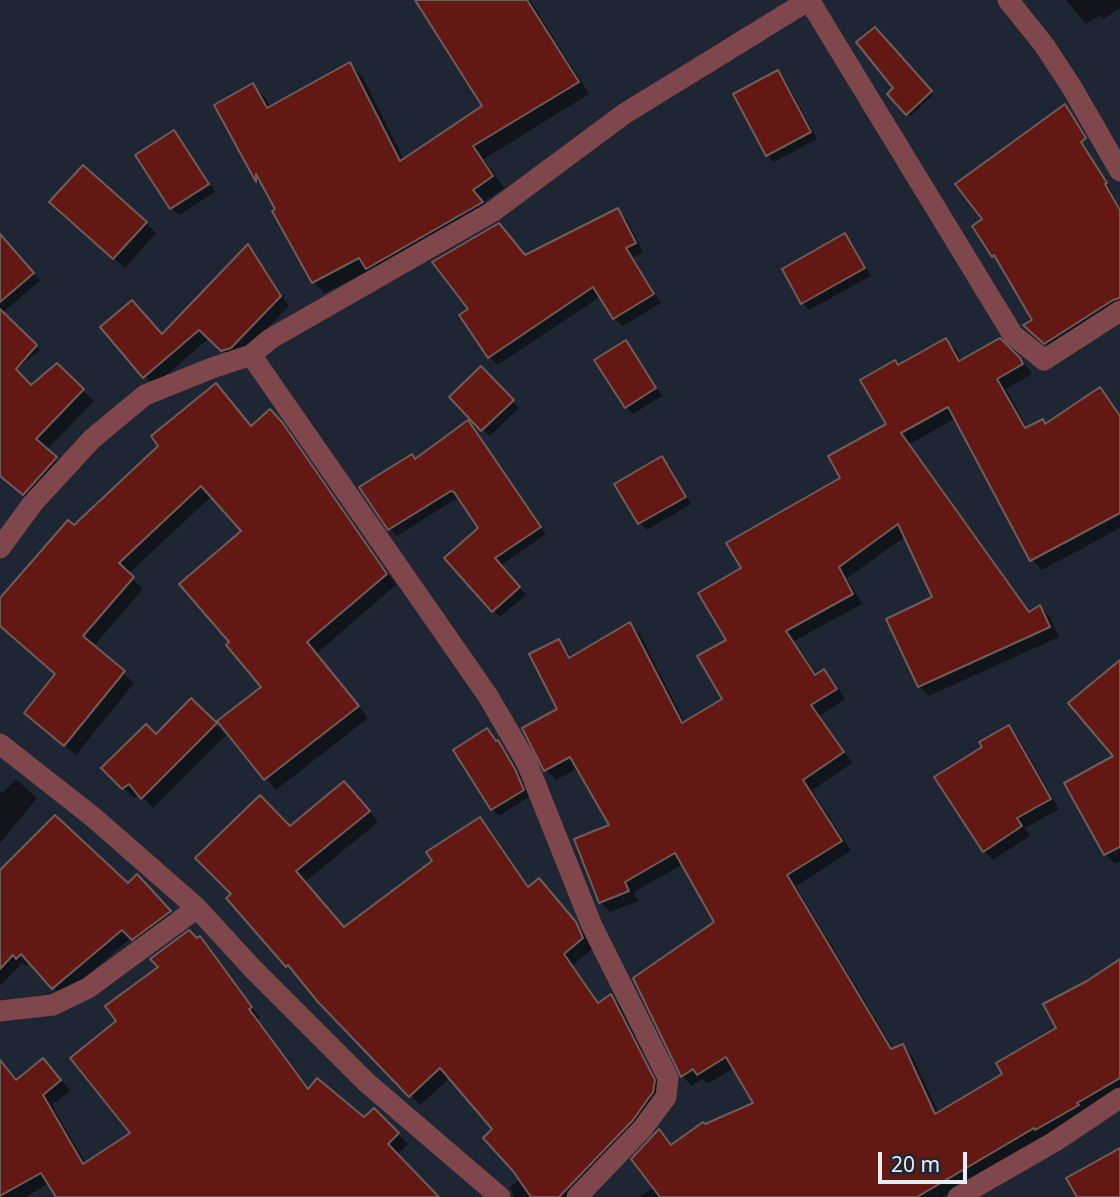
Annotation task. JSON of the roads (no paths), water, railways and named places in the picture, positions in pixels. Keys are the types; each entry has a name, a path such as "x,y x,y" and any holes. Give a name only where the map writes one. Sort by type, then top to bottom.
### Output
{"street":[{"path":"0,548 33,503 92,439 145,395 251,355 270,339 492,212 624,114 809,0 1013,335 1044,360 1120,311"},
{"path":"1008,0 1071,86 1120,171"},
{"path":"251,355 488,696 527,763 592,926 668,1079 666,1097 643,1128 578,1197"},
{"path":"0,744 93,817 197,908 253,969 366,1082 500,1197"},
{"path":"0,1011 53,1005 88,988 197,908"},
{"path":"958,1197 1054,1142 1120,1098"}]}
